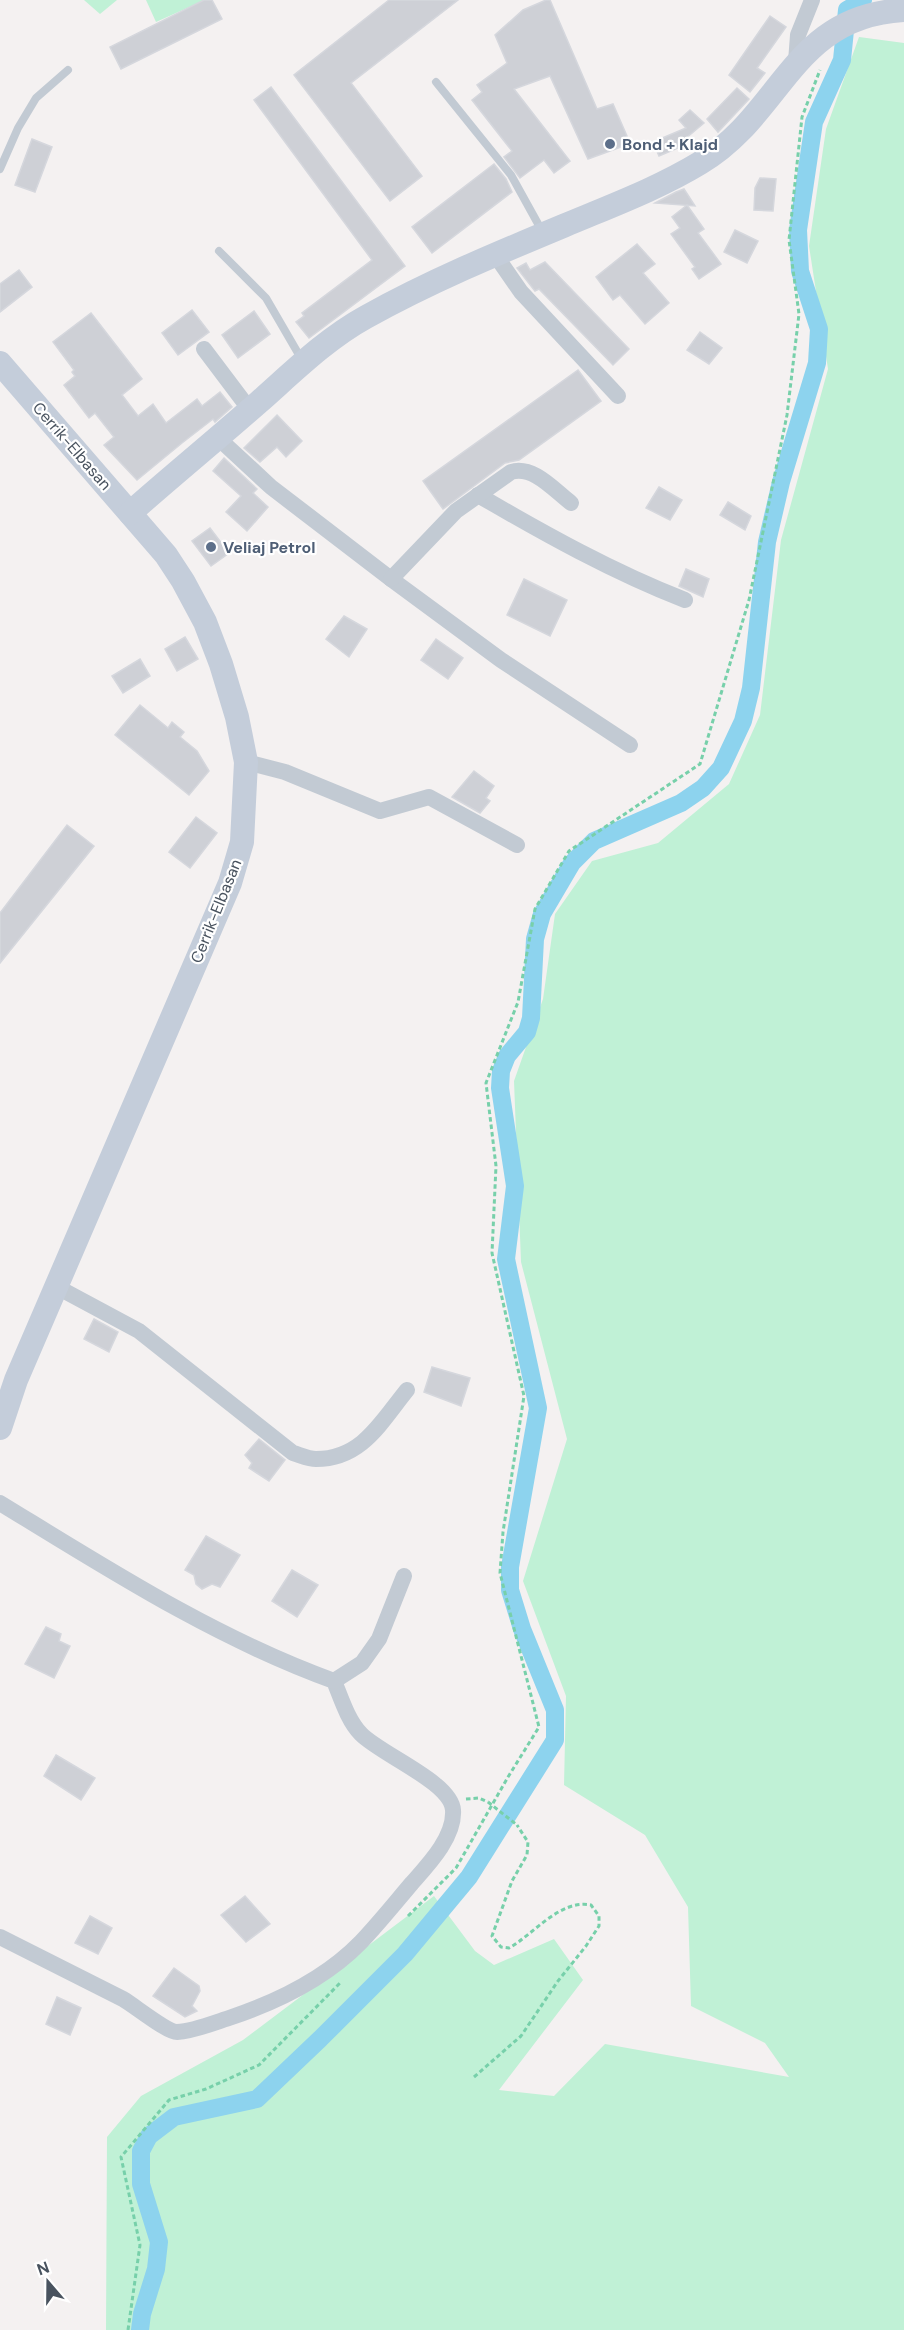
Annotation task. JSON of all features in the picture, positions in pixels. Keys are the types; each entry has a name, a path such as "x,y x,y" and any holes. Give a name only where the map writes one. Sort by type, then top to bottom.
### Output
{"main road":[{"path":"130,513 318,350 365,318 449,276 637,195 709,157 726,145 746,125 796,62 846,24 879,11 904,10"},
{"name":"Cerrik-Elbasan","path":"0,363 166,555 183,580 206,622 221,663 237,717 246,762 242,842 230,884 16,1380 0,1428"}],"street":[{"path":"796,62 798,35 812,0"},
{"path":"496,256 521,292 618,396"},
{"path":"204,349 250,410"},
{"path":"217,437 271,488 391,579 501,660 630,745"},
{"path":"391,579 444,523 511,472 525,470 571,503"},
{"path":"478,495 591,558 647,586 685,600"},
{"path":"246,762 285,772 380,811 429,797 517,845"},
{"path":"57,1287 139,1331 293,1453 315,1460 346,1455 362,1445 407,1390"},
{"path":"0,1503 180,1611 288,1663 334,1681 359,1732 443,1790 453,1810 450,1825 439,1852 361,1942 341,1960 317,1977 262,2007 188,2030 174,2032 163,2027 141,2009 123,1999 0,1937"},
{"path":"334,1681 362,1663 379,1639 404,1576"}],"lane":[{"path":"0,169 18,128 36,98 68,70"},
{"path":"436,82 511,175 544,234"},
{"path":"219,251 266,298 303,363"}],"path":[{"path":"407,1917 456,1868 539,1727 500,1573 503,1532 524,1396 492,1253 496,1166 486,1083 518,1002 535,909 569,851 700,764 749,600 787,415 799,314 789,240 802,117 823,62"},
{"path":"474,2077 521,2036 599,1926 599,1916 591,1905 581,1903 567,1907 509,1948 501,1947 492,1936 512,1881 527,1855 528,1842 517,1825 488,1802"},
{"path":"128,2330 140,2245 121,2157 170,2100 206,2088 259,2065 349,1975"}],"green space":[{"path":"84,0 117,0 100,14"},
{"path":"146,0 205,0 156,22"},
{"path":"859,37 904,43 904,2330 106,2330 107,2137 141,2096 243,2040 434,1896 475,1951 494,1965 554,1939 583,1980 499,2090 554,2096 605,2044 789,2077 765,2043 691,2006 688,1907 645,1835 564,1785 566,1696 523,1581 567,1439 521,1262 514,1081 543,999 555,914 592,861 658,843 729,784 760,715 781,540 828,369 809,246 826,129"}],"building":[{"path":"204,0 212,0 222,19 121,69 110,47"},
{"path":"389,0 458,0 351,83 422,176 390,201 294,75"},
{"path":"550,0 597,109 613,104 627,136 624,146 588,159 550,76 514,89 570,161 554,173 544,160 520,178 504,157 512,151 472,100 482,92 477,85 507,63 495,35 523,10"},
{"path":"770,16 786,27 757,68 765,73 750,92 729,75"},
{"path":"271,87 405,266 309,338 296,322 304,316 302,313 372,260 254,100"},
{"path":"737,88 749,99 718,132 707,119"},
{"path":"690,110 704,123 679,144 680,147 659,156 653,142 686,128 679,120"},
{"path":"32,139 52,147 35,192 15,185"},
{"path":"494,164 506,179 512,192 432,253 412,227"},
{"path":"760,178 776,179 773,211 754,210 755,188"},
{"path":"684,189 695,206 655,203 676,192"},
{"path":"687,205 704,229 698,233 721,264 699,279 692,269 695,267 671,234 680,228 672,217"},
{"path":"735,230 758,241 747,263 724,252"},
{"path":"637,244 655,264 643,273 669,303 645,324 620,295 613,300 596,277"},
{"path":"545,262 629,349 613,365 539,289 535,291 517,268 526,263 530,270"},
{"path":"19,270 32,287 0,312 0,284"},
{"path":"192,310 209,332 178,355 162,333"},
{"path":"254,311 270,334 238,358 222,335"},
{"path":"91,313 142,379 122,395 138,416 153,404 166,423 197,399 202,406 220,392 232,407 215,422 213,419 137,480 104,445 114,437 95,413 89,418 64,385 75,376 72,372 74,370 53,342"},
{"path":"700,332 722,348 709,364 687,350"},
{"path":"578,370 601,401 519,460 505,463 443,509 423,481"},
{"path":"277,415 302,441 286,457 277,447 260,462 244,448"},
{"path":"224,458 257,489 253,493 268,507 247,531 226,512 241,496 213,471"},
{"path":"659,487 682,500 670,520 646,508"},
{"path":"728,502 751,516 745,530 720,515"},
{"name":"Veliaj Petrol","path":"210,528 229,553 211,566 192,541"},
{"path":"686,569 709,579 703,597 679,586"},
{"path":"524,579 567,600 550,636 507,615"},
{"path":"344,616 367,629 349,657 326,639"},
{"path":"185,637 198,659 177,671 165,649"},
{"path":"436,639 463,658 448,679 421,660"},
{"path":"140,659 150,676 123,693 112,676"},
{"path":"140,705 168,728 172,722 184,732 180,737 197,751 209,771 189,795 115,735"},
{"path":"474,771 494,786 486,798 490,801 480,813 452,797"},
{"path":"196,817 217,833 190,868 169,852"},
{"path":"67,825 94,846 0,963 0,913"},
{"path":"94,1319 118,1332 109,1352 84,1339"},
{"path":"432,1367 470,1378 461,1406 424,1392"},
{"path":"259,1439 285,1460 269,1481 249,1468 252,1463 245,1455"},
{"path":"206,1536 240,1555 220,1587 212,1584 202,1589 196,1584 194,1575 185,1570"},
{"path":"292,1570 318,1585 297,1617 272,1601"},
{"path":"46,1627 61,1634 59,1641 70,1646 54,1678 25,1664"},
{"path":"56,1755 95,1778 81,1800 44,1776"},
{"path":"245,1896 270,1924 246,1942 221,1915"},
{"path":"90,1916 112,1928 98,1954 75,1943"},
{"path":"174,1968 199,1986 200,1991 192,2006 197,2011 185,2017 153,1996"},
{"path":"57,1997 81,2008 70,2035 46,2024"}],"waterway":[{"path":"140,2330 142,2314 156,2269 159,2242 141,2184 141,2151 149,2136 174,2117 257,2099 320,2039 405,1954 469,1877 555,1740 555,1710 522,1629 510,1590 510,1567 538,1408 506,1259 515,1186 500,1088 501,1071 507,1056 527,1032 531,1018 535,939 542,914 572,863 594,841 681,803 703,788 721,768 743,721 751,688 767,542 781,482 817,363 819,329 800,271 798,230 814,122 842,60 847,10 863,0"}],"place":[{"name":"Bond + Klajd","path":"610,144"},
{"name":"Veliaj Petrol","path":"211,547"}]}
